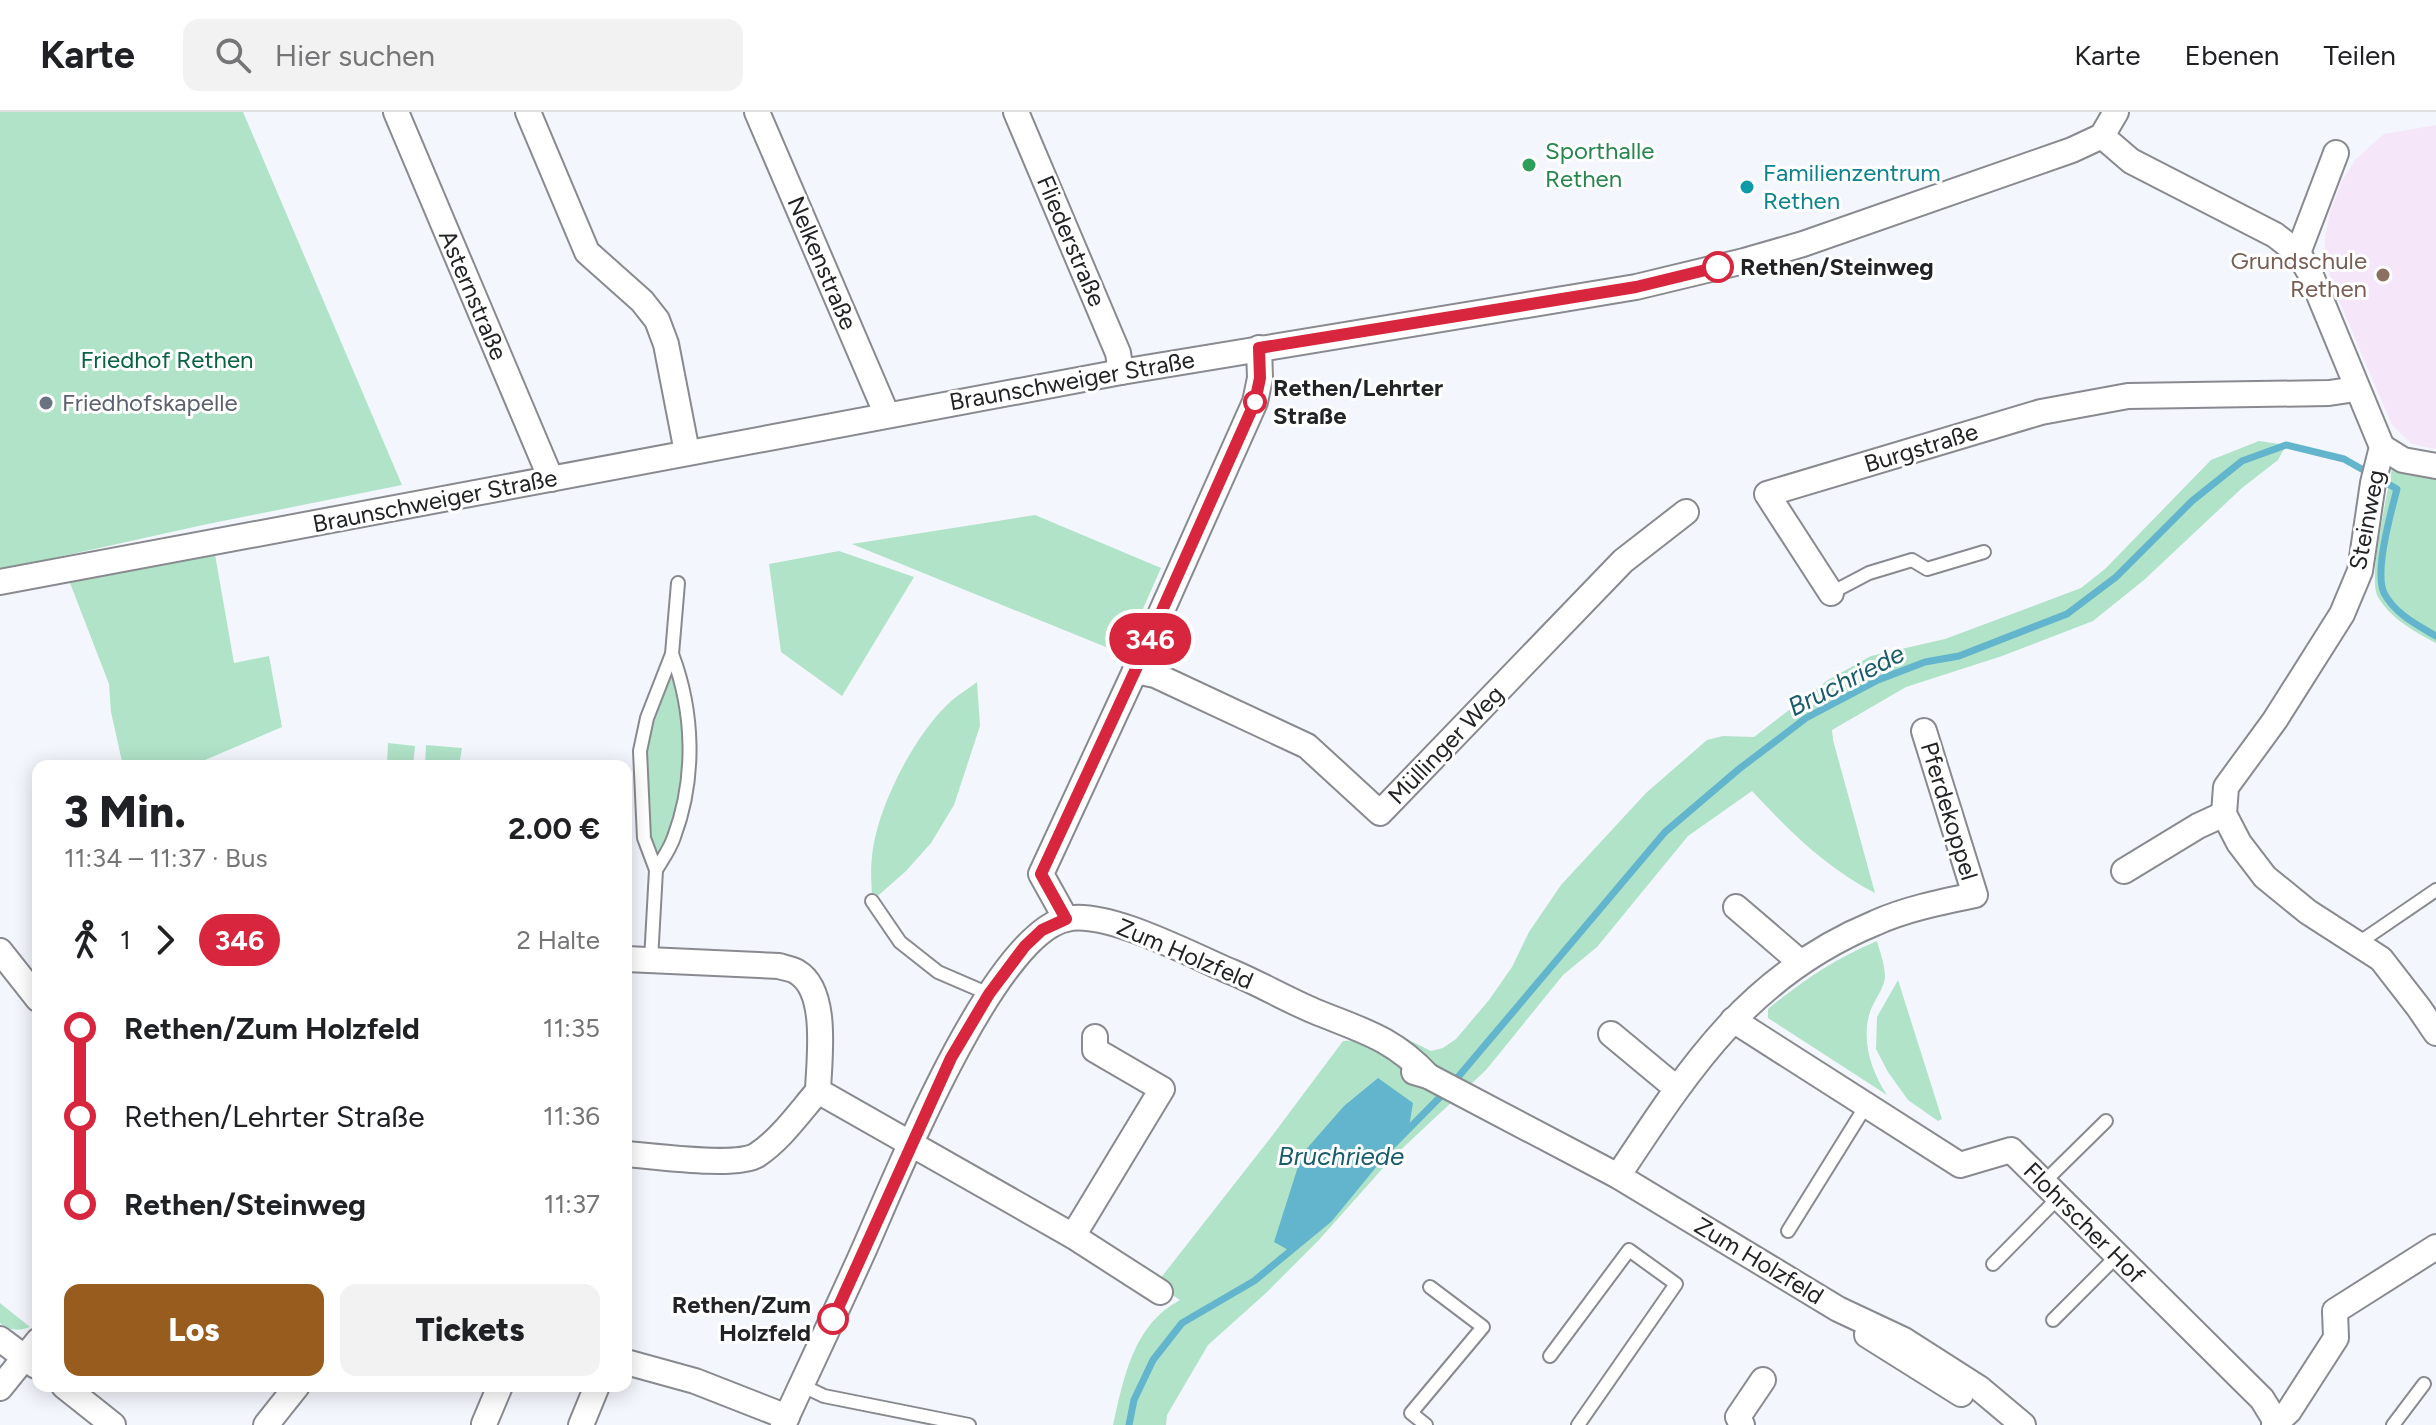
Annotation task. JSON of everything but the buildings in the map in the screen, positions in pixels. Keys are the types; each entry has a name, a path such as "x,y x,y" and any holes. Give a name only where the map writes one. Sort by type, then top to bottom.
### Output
{"street":[{"name":"Asternstraße","path":"396,112 551,479"},
{"path":"528,112 587,252 642,301 657,320 666,344 687,452"},
{"name":"Nelkenstraße","path":"757,112 887,415"},
{"name":"Fliederstraße","path":"1016,112 1118,353 1121,372"},
{"path":"2102,136 2116,112"},
{"name":"Braunschweiger Straße","path":"0,582 1121,372 1636,287 1744,261 1817,239 2072,150 2102,136"},
{"name":"Steinweg","path":"2102,136 2131,161 2275,235 2298,253 2310,273 2356,389 2377,466 2360,571 2342,614 2275,720 2226,787 2224,814"},
{"path":"2298,253 2336,153"},
{"path":"632,1364 695,1381 785,1421 951,1058 989,994 1025,946 1042,930 1066,919 1041,874 1255,402 1260,378 1259,348"},
{"name":"Burgstraße","path":"1831,593 1767,494 2055,409 2128,396 2329,393 2356,389"},
{"path":"2377,466 2403,460 2436,466"},
{"name":"Müllinger Weg","path":"1135,671 1155,675 1307,746 1380,813 1623,561 1686,512"},
{"name":"Pferdekoppel","path":"1618,1176 1705,1050 1764,989 1800,962 1876,922 1929,905 1975,895 1924,731"},
{"path":"2124,871 2198,826 2224,814 2239,843 2265,877 2308,912 2381,959 2436,1033"},
{"path":"1736,907 1800,962"},
{"name":"Zum Holzfeld","path":"1066,919 1094,918 1121,926 1315,1011 1351,1023 1396,1047 1413,1059 1428,1076 1618,1176 1838,1309 1932,1356 1979,1388 2016,1421"},
{"path":"0,951 32,991"},
{"path":"632,959 779,966 798,972 814,989 819,1014 818,1091 774,1141 754,1157 735,1161 632,1154"},
{"name":"Flohrscher Hof","path":"1733,1020 1960,1165 2011,1150 2262,1399 2276,1424"},
{"path":"1611,1034 1676,1088"},
{"path":"1073,1236 1162,1089 1095,1050 1095,1037"},
{"path":"818,1091 1073,1236 1160,1292"},
{"path":"2276,1424 2289,1411 2336,1338 2335,1311 2436,1247"},
{"path":"0,1339 32,1355"},
{"path":"0,1388 32,1356"},
{"path":"1742,1425 1738,1417 1763,1380"},
{"path":"72,1392 113,1425"},
{"path":"266,1425 292,1392"},
{"path":"484,1424 497,1392"},
{"path":"581,1425 595,1392"}],"lane":[{"name":"Burgstraße","path":"1831,593 1869,573 1912,560 1927,569 1984,552"},
{"path":"651,960 656,870 644,838 640,751 647,718 672,654 678,583"},
{"path":"656,870 674,839 684,798 690,752 689,717 683,683 672,654"},
{"path":"2357,944 2436,890"},
{"path":"872,901 900,942 938,972 989,994"},
{"path":"1788,1231 1867,1104"},
{"path":"1993,1264 2106,1121"},
{"path":"1550,1356 1629,1250 1676,1284 1578,1425"},
{"path":"2053,1320 2118,1255"},
{"path":"1426,1425 1411,1413 1483,1327 1430,1287"},
{"path":"2393,1425 2424,1384"},
{"path":"801,1385 824,1396 969,1425"}],"shaded area":[{"name":"Grundschule Rethen","path":"2436,125 2436,449 2412,444 2392,425 2335,291 2325,259 2325,239 2330,212 2342,181 2356,159 2384,134"}],"green space":[{"name":"Friedhof Rethen","path":"0,112 243,112 402,485 0,570"},
{"path":"2259,441 2286,445 2278,460 2242,488 2144,580 2093,621 2002,656 1906,687 1832,730 1875,893 1809,848 1752,791 1688,836 1597,947 1563,975 1486,1070 1391,1159 1318,1241 1266,1293 1208,1345 1167,1415 1166,1425 1113,1425 1127,1371 1141,1338 1151,1323 1180,1300 1156,1284 1343,1041 1382,1039 1389,1030 1431,1051 1443,1048 1456,1039 1489,1000 1561,885 1646,793 1707,740 1723,736 1754,737 1828,680 1871,656 1945,639 2081,588 2105,569 2211,460"},
{"path":"2392,468 2436,476 2436,643 2396,618 2383,605 2375,587 2377,554"},
{"path":"1035,515 1161,568 1123,654 852,544"},
{"path":"213,543 234,663 269,656 282,727 205,760 122,760 111,712 109,684 65,570"},
{"path":"839,551 914,577 842,696 781,652 769,564"},
{"path":"672,654 683,683 684,798 656,870 640,797 647,718"},
{"path":"977,682 980,726 954,805 931,843 906,871 872,901 871,868 875,838 898,775 935,718 951,701"},
{"path":"388,743 415,746 414,760 387,760"},
{"path":"426,745 462,748 460,760 425,760"},
{"path":"1877,941 1885,977 1867,1023 1867,1044 1872,1066 1887,1095 1768,1018 1768,1009 1807,980"},
{"path":"1898,980 1942,1119 1938,1121 1908,1100 1876,1049 1877,1017"},
{"path":"0,1303 30,1327 14,1330 0,1323"}],"water":[{"name":"Bruchriede","path":"1378,1078 1413,1103 1409,1127 1329,1219 1290,1251 1274,1242 1302,1154 1344,1106"}],"waterway":[{"name":"Bruchriede","path":"1453,1083 1665,832 1739,769 1806,718 1878,680 1925,662 1959,656 2067,614 2116,577 2192,501 2242,461 2286,445 2344,459 2397,489 2384,542 2381,583 2394,607 2436,636"},
{"name":"Bruchriede","path":"1129,1425 1134,1400 1153,1360 1182,1323 1254,1281 1329,1219 1375,1163 1445,1092"}],"bus line":[{"name":"346","path":"833,1319 951,1058 989,994 1025,946 1042,930 1066,919 1041,874 1255,402 1260,378 1259,348 1636,287 1718,267"}],"place":[{"name":"Sporthalle Rethen","path":"1529,165"},
{"name":"Familienzentrum Rethen","path":"1747,187"},
{"name":"Rethen/Steinweg","path":"1718,267"},
{"name":"Grundschule Rethen","path":"2383,275"},
{"name":"Rethen/Lehrter Straße","path":"1255,402"},
{"name":"Friedhofskapelle","path":"46,403"},
{"name":"Rethen/Zum Holzfeld","path":"833,1319"}]}
